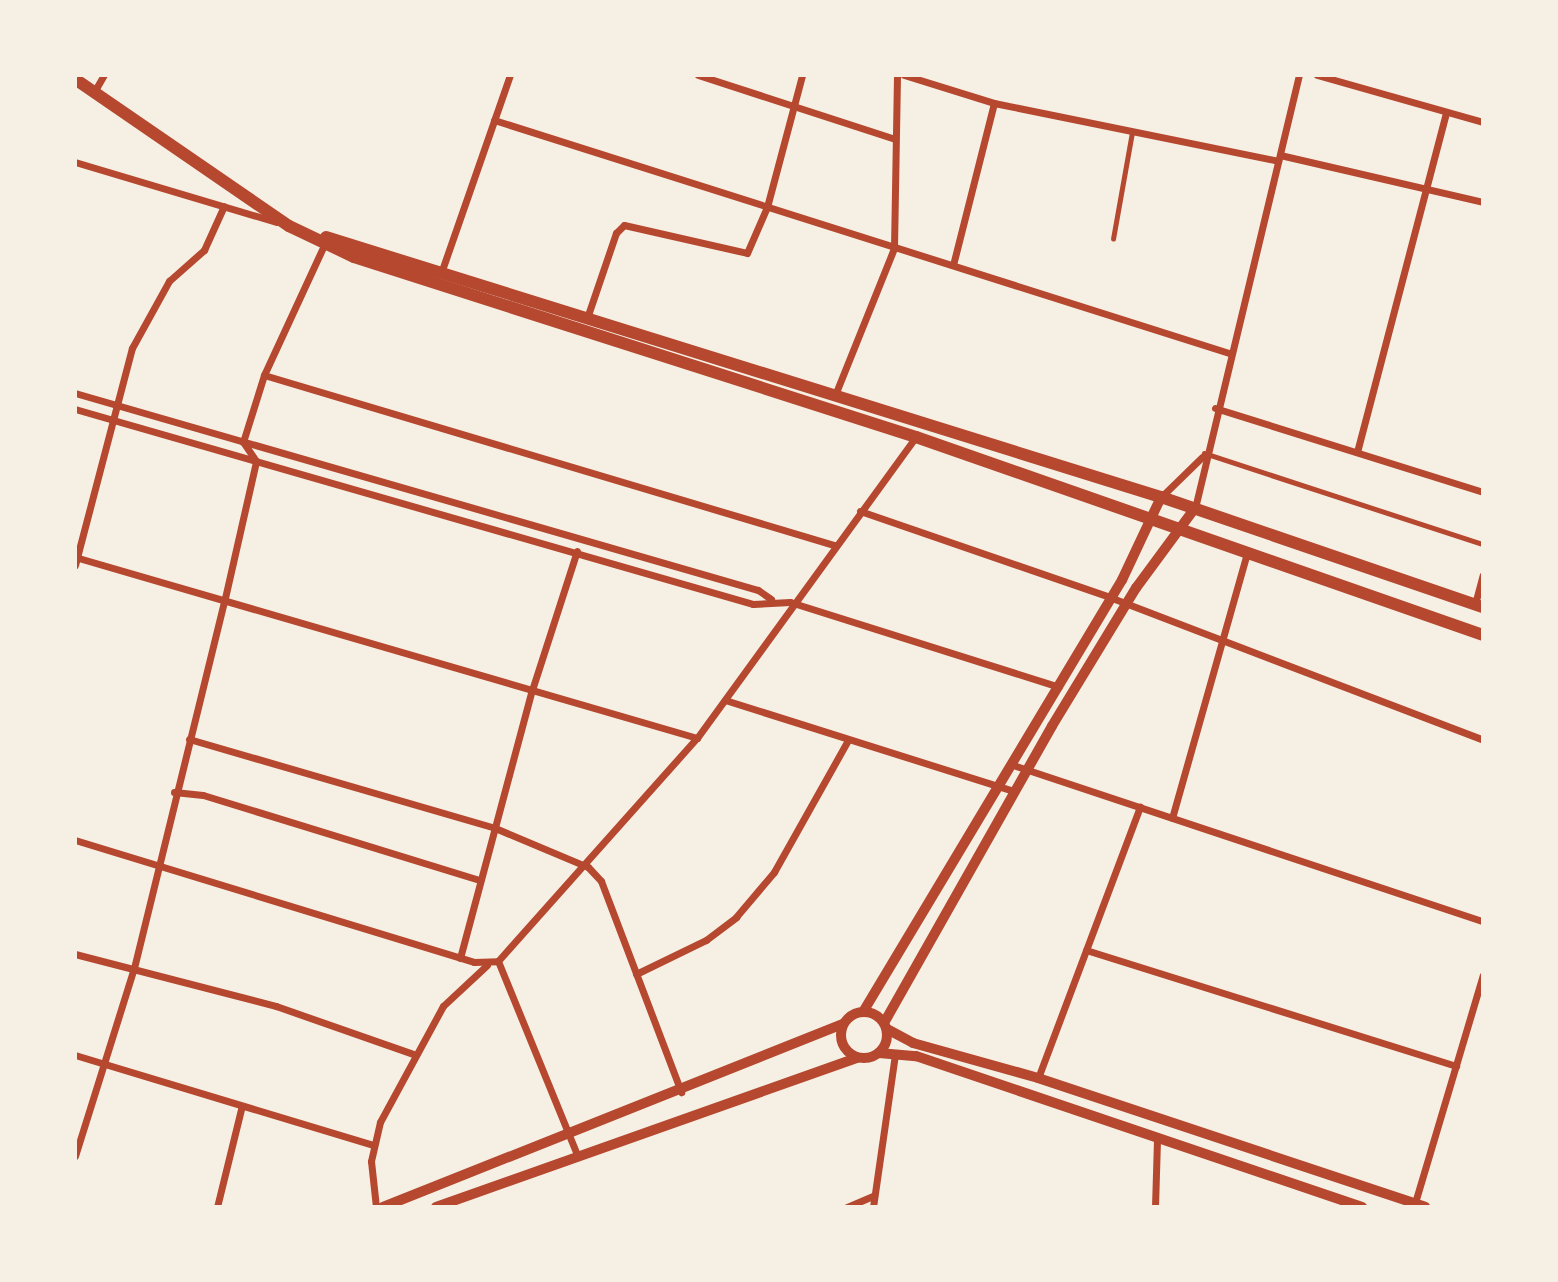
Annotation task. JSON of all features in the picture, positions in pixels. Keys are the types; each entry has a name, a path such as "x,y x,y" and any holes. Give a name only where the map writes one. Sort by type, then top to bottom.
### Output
{"main road":[{"path":"75,79 289,226 325,243 915,437 1483,635"},
{"path":"289,226 439,279 587,318 1161,497 1479,606"}],"street":[{"path":"94,92 104,75"},
{"path":"439,279 510,75"},
{"path":"698,75 794,103 892,138"},
{"path":"587,318 615,233 624,225 747,253 767,207 802,75"},
{"path":"835,395 894,248 892,138 897,75"},
{"path":"904,75 995,103 1279,158 1483,202"},
{"path":"879,1053 886,1026 1014,791 1126,604 1182,531 1195,508 1203,455 1299,75"},
{"path":"1317,75 1483,122"},
{"path":"953,265 995,103"},
{"path":"1357,452 1423,188 1446,112"},
{"path":"494,120 1229,353"},
{"path":"75,162 289,226"},
{"path":"224,206 204,250 153,302 132,348 76,560 225,598 697,738"},
{"path":"243,442 264,375 325,243"},
{"path":"264,375 834,545"},
{"path":"75,393 758,590 771,599"},
{"path":"1215,408 1483,492"},
{"path":"75,409 577,551 753,604 771,599 790,602 1059,687"},
{"path":"376,1207 374,1144 413,1054 443,1006 486,965 498,961 588,867 697,738 725,701 790,602 915,437"},
{"path":"75,1156 134,968 155,867 225,598 256,461 243,442"},
{"path":"383,1207 681,1093 844,1024 863,1012 1112,598 1161,497 1203,455"},
{"path":"860,511 1112,598 1224,645 1483,740"},
{"path":"460,958 532,690 577,551"},
{"path":"1172,818 1224,645 1247,553"},
{"path":"1479,606 1483,575"},
{"path":"725,701 847,742 1014,791"},
{"path":"189,739 495,828 588,867 601,881 681,1093"},
{"path":"636,974 706,940 736,917 774,872 847,742"},
{"path":"1013,765 1483,921"},
{"path":"174,792 203,795 481,880"},
{"path":"1038,1077 1140,807"},
{"path":"75,840 155,867 486,965"},
{"path":"1086,950 1456,1066"},
{"path":"75,954 276,1006 413,1054"},
{"path":"498,961 576,1155"},
{"path":"863,1012 913,1043 1038,1077 1418,1206 1483,975"},
{"path":"844,1024 844,1046 858,1058"},
{"path":"436,1207 467,1201 576,1155 879,1053 895,1054 1362,1207"},
{"path":"873,1207 895,1054"},
{"path":"75,1055 106,1061 241,1109 374,1144"},
{"path":"217,1207 241,1109"},
{"path":"1155,1207 1157,1139"},
{"path":"847,1207 873,1196"}],"lane":[{"path":"1112,239 1133,131"},
{"path":"1203,455 1483,544"}]}
